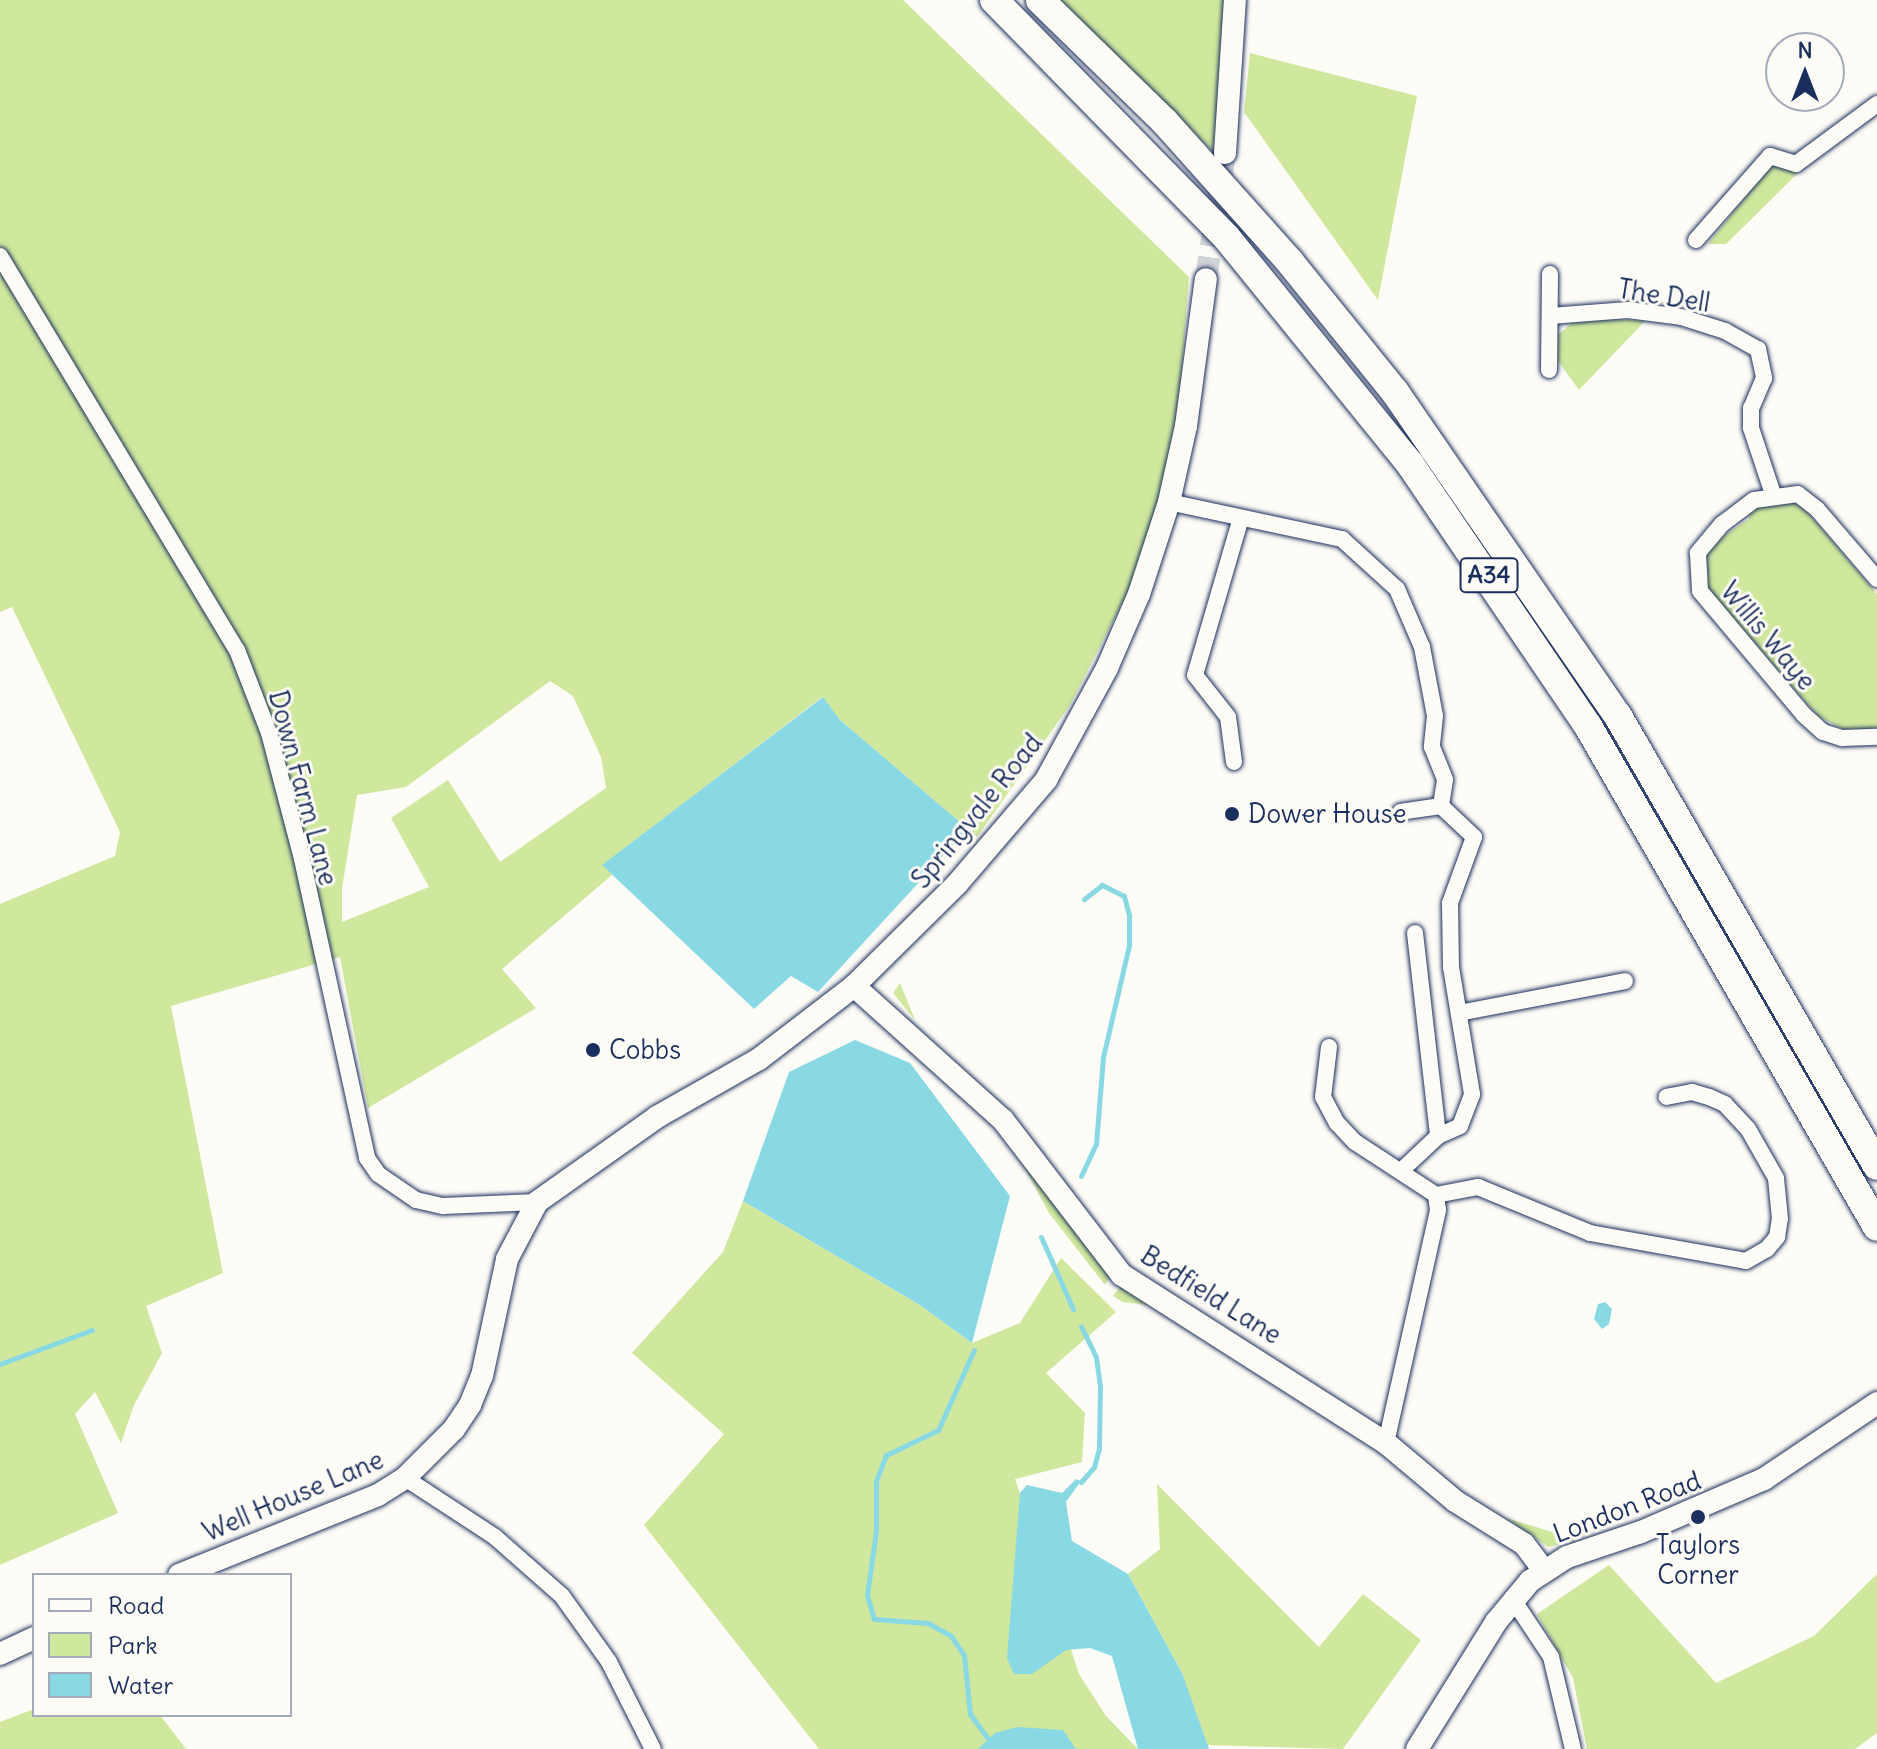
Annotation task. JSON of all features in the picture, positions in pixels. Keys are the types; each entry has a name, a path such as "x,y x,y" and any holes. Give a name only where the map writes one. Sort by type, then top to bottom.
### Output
{"highway":[{"name":"A34","path":"994,0 1227,238 1350,386 1436,500 1588,726 1877,1227"},
{"name":"A34","path":"1040,0 1165,122 1290,262 1395,392 1618,716 1877,1166"}],"street":[{"path":"1225,153 1235,0"},
{"path":"1696,240 1770,156 1796,164 1877,104"},
{"name":"Down Farm Lane","path":"0,256 237,650 269,733 302,859 367,1158 378,1174 416,1200 443,1206 537,1202"},
{"path":"1549,370 1550,274"},
{"name":"Springvale Road","path":"537,1202 657,1117 759,1059 854,986 957,884 1046,780 1107,668 1139,594 1169,502 1186,426 1206,279"},
{"name":"The Dell","path":"1550,316 1628,310 1681,317 1725,331 1758,349 1764,378 1751,408 1751,428 1773,494"},
{"path":"1773,494 1798,494 1817,509 1877,579"},
{"name":"Willis Waye","path":"1773,494 1754,500 1722,524 1698,553 1700,591 1823,732 1842,738 1877,737"},
{"path":"1169,502 1240,521 1342,539 1397,589 1422,647 1435,716 1432,747 1445,780 1441,806"},
{"path":"1234,762 1228,717 1195,675 1240,521"},
{"path":"1400,812 1441,806"},
{"path":"1403,1169 1438,1136 1460,1126 1472,1094 1459,1013 1450,903 1474,837 1441,806"},
{"path":"1415,933 1438,1136"},
{"path":"1459,1013 1625,981"},
{"name":"Bedfield Lane","path":"854,986 1003,1120 1122,1275 1386,1443 1455,1501 1524,1544 1544,1571"},
{"path":"1329,1047 1323,1097 1337,1123 1355,1142 1403,1169 1436,1195 1438,1210 1386,1443"},
{"path":"1436,1195 1478,1187 1590,1233 1746,1261 1767,1249 1777,1237 1780,1219 1776,1178 1748,1129 1725,1104 1709,1097 1692,1092 1666,1097"},
{"name":"Well House Lane","path":"184,1573 378,1495 405,1478 454,1429 470,1405 482,1376 507,1259 537,1202"},
{"name":"London Road","path":"1417,1749 1512,1598 1544,1571 1752,1485 1877,1403"},
{"path":"405,1478 495,1537 562,1596 609,1662 653,1749"},
{"path":"1512,1598 1551,1657 1573,1749"},
{"path":"0,1654 32,1639"}],"green space":[{"path":"0,0 903,0 1189,277 1179,407 1165,493 1135,578 1070,705 977,837 840,720 822,697 603,865 612,875 502,969 536,1008 368,1108 340,957 171,1006 223,1273 146,1306 162,1353 134,1405 121,1443 95,1392 75,1414 118,1513 0,1565 0,904 115,856 120,832 12,607 0,612","holes":["550,681 573,696 601,757 606,788 500,862 448,780 391,818 429,887 342,922 342,888 357,795 406,787"]},
{"path":"1057,0 1225,0 1218,156"},
{"path":"1250,53 1417,96 1378,300 1244,112"},
{"path":"1776,159 1802,169 1726,244 1708,244"},
{"path":"1616,319 1645,321 1579,390 1558,361 1558,335 1573,322"},
{"path":"1793,503 1805,509 1877,594 1877,728 1849,732 1818,716 1707,588 1705,559 1716,541 1749,519 1749,512 1766,504"},
{"path":"900,983 915,1020 893,993"},
{"path":"1015,1150 1112,1275 1105,1285 1049,1213"},
{"path":"743,1201 920,1305 972,1343 1020,1323 1061,1258 1116,1312 1046,1373 1085,1413 1082,1462 1015,1479 1079,1674 1106,1716 1138,1749 819,1749 644,1525 724,1434 632,1353 723,1252"},
{"path":"1121,1286 1156,1306 1123,1302 1113,1296"},
{"path":"1157,1484 1319,1647 1363,1594 1421,1640 1343,1749 1204,1745 1182,1673 1128,1574 1160,1549"},
{"path":"1507,1518 1555,1533 1575,1541 1548,1547"},
{"path":"1609,1565 1716,1683 1814,1636 1877,1574 1877,1733 1855,1749 1587,1749 1573,1678 1537,1614"},
{"path":"32,1710 32,1717 162,1717 186,1749 0,1749 0,1722"}],"water":[{"path":"823,697 840,720 968,829 818,992 791,976 754,1009 602,865"},
{"path":"855,1040 910,1063 1010,1196 972,1343 920,1305 743,1201 789,1072"},
{"path":"1605,1302 1612,1309 1609,1324 1602,1329 1594,1319 1598,1304"},
{"path":"1076,1479 1081,1481 1066,1502 1072,1541 1128,1574 1182,1673 1209,1749 1138,1749 1112,1656 1090,1648 1066,1650 1032,1674 1014,1674 1007,1658 1020,1493 1027,1485 1062,1493"},
{"path":"1017,1727 1063,1730 1076,1749 978,1749 995,1733"}],"waterway":[{"path":"1081,1176 1096,1144 1103,1057 1129,945 1129,915 1124,896 1102,885 1084,899"},
{"path":"1041,1237 1073,1309"},
{"path":"1081,1326 1096,1357 1100,1386 1099,1448 1094,1467 1081,1482"},
{"path":"0,1364 92,1330"},
{"path":"974,1350 938,1430 886,1455 876,1481 876,1531 867,1595 874,1619 928,1623 951,1636 964,1655 970,1714 988,1739"}],"tunnel":[{"path":"1206,279 1225,153"}],"place":[{"name":"Dower House","path":"1232,814"},
{"name":"Cobbs","path":"593,1050"},
{"name":"Taylors Corner","path":"1698,1517"}]}
